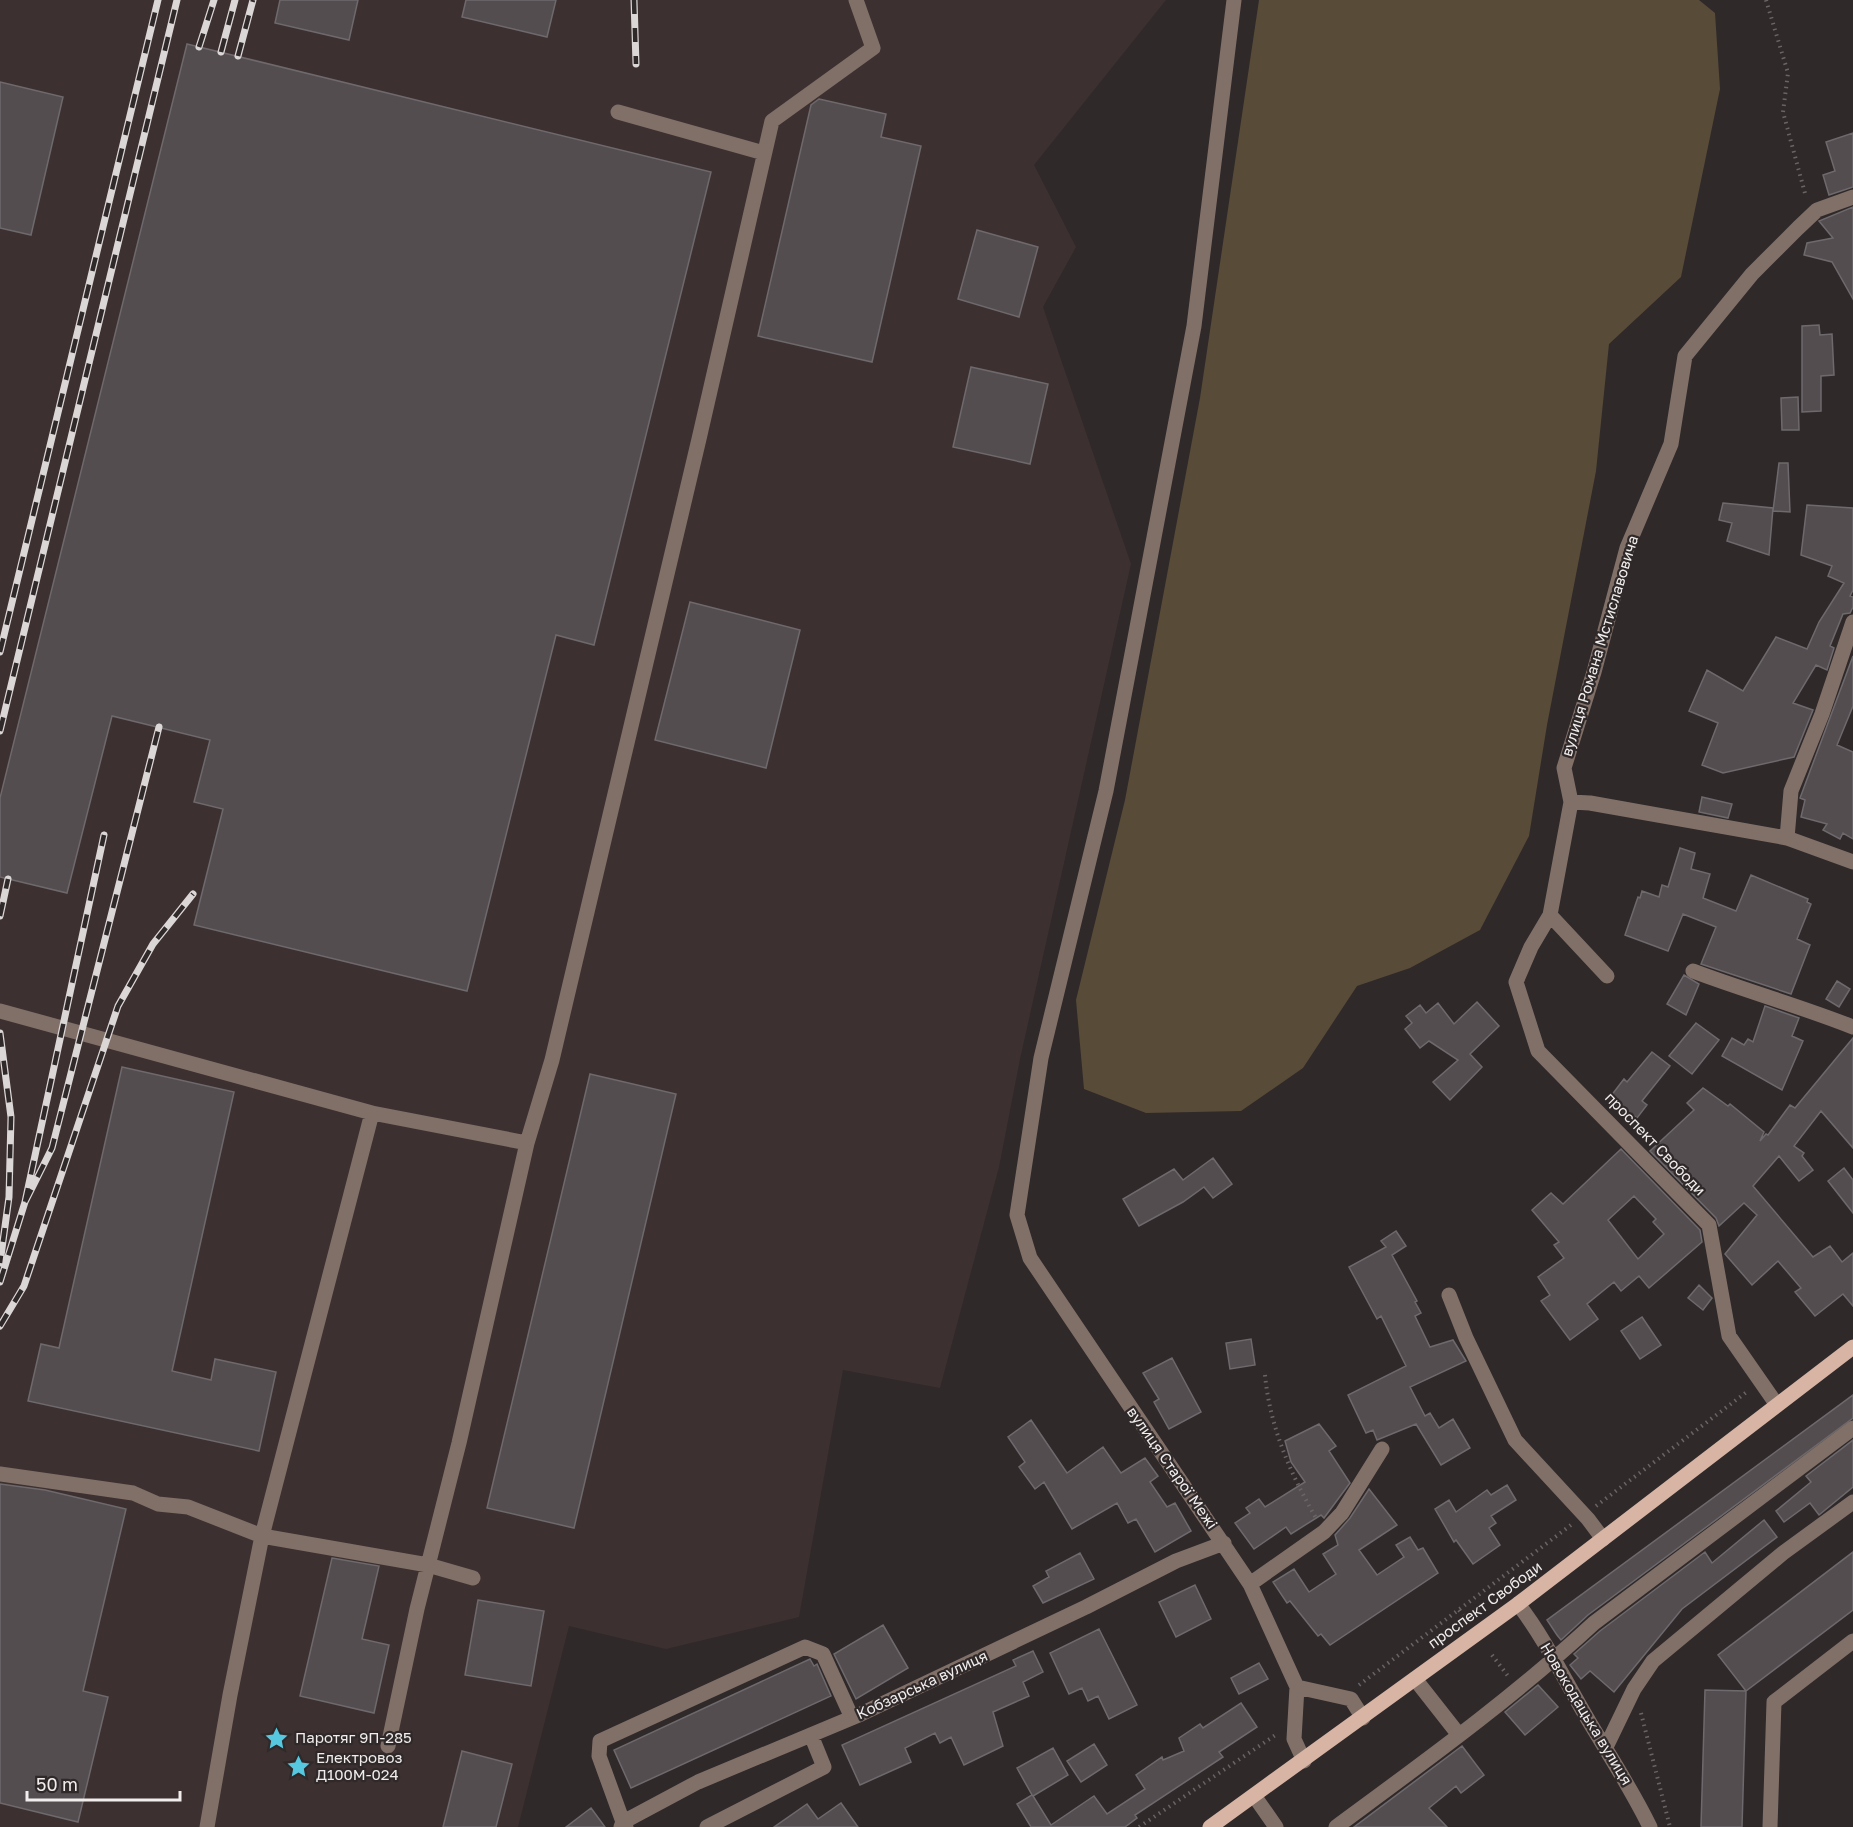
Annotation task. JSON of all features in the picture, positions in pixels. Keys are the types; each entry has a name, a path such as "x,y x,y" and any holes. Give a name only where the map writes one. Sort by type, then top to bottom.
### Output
{"main road":[{"name":"проспект Свободи","path":"1210,1827 1255,1797 1518,1604 1853,1347"}],"street":[{"path":"388,1746 526,1143 560,1026 772,121 873,48 856,0"},
{"name":"вулиця Старої Межі","path":"1234,0 1194,326 1106,791 1041,1058 1017,1215 1030,1258 1250,1584 1297,1687 1294,1739 1304,1761"},
{"path":"618,112 764,153"},
{"path":"1817,210 1853,197"},
{"name":"вулиця Романа Мстиславовича","path":"1538,1051 1516,982 1531,947 1550,915 1571,802 1564,768 1594,672 1627,548 1671,444 1685,356 1752,274 1817,210"},
{"path":"1787,838 1791,791 1822,714 1853,622"},
{"path":"1571,802 1590,803 1787,838 1853,862"},
{"path":"1550,915 1607,976"},
{"path":"1693,971 1773,997 1853,1027"},
{"path":"0,1011 372,1113 526,1143"},
{"name":"проспект Свободи","path":"1538,1051 1709,1225 1729,1336 1777,1405"},
{"path":"207,1827 262,1536 372,1113"},
{"path":"1449,1295 1466,1338 1515,1440 1603,1539"},
{"path":"1336,1827 1554,1660 1593,1623 1853,1428"},
{"path":"1250,1584 1324,1532 1342,1513 1382,1449"},
{"path":"0,1474 133,1492 158,1504 188,1507 262,1536 428,1565 473,1578"},
{"path":"1606,1747 1634,1689 1653,1661 1783,1553 1853,1502"},
{"name":"Кобзарська вулиця","path":"624,1825 698,1782 852,1718 1086,1607 1176,1560 1224,1543"},
{"name":"Новокодацька вулиця","path":"1518,1604 1534,1624 1628,1781 1650,1827"},
{"path":"1770,1827 1774,1702 1853,1641"},
{"path":"624,1825 599,1756 600,1740 805,1647 823,1654 852,1718"},
{"path":"1415,1679 1459,1735"},
{"path":"1297,1687 1351,1699 1363,1718"},
{"path":"707,1827 824,1767 811,1735"},
{"path":"1255,1797 1276,1827"}],"path":[{"path":"1766,0 1788,73 1783,112 1808,205 1817,210"},
{"path":"1264,1375 1268,1409 1285,1456 1324,1532"},
{"path":"1356,1687 1761,1382"},
{"path":"1459,1610 1462,1615"},
{"path":"1492,1655 1517,1689"},
{"path":"1634,1689 1670,1827"},
{"path":"1139,1827 1283,1730 1295,1716"}],"shaded area":[{"path":"0,0 1166,0 1034,165 1076,247 1043,307 1131,564 1020,1059 999,1167 940,1388 843,1370 799,1617 666,1649 569,1626 518,1827 0,1827"},
{"path":"1259,0 1699,0 1715,13 1720,89 1681,277 1609,344 1596,471 1547,725 1529,836 1480,930 1410,968 1357,986 1303,1068 1241,1111 1146,1113 1084,1089 1076,1000 1125,800 1200,398"}],"building":[{"path":"280,0 358,0 349,40 275,23"},
{"path":"466,0 556,0 547,37 462,17"},
{"path":"187,44 711,172 594,645 556,635 467,991 194,925 223,809 194,802 210,740 112,716 67,893 0,877 0,798"},
{"path":"0,82 63,97 31,235 0,228"},
{"path":"819,99 886,114 881,137 921,146 872,362 758,336 811,105"},
{"path":"1853,133 1853,187 1829,195 1823,175 1835,171 1826,142"},
{"path":"1853,207 1853,299 1832,262 1804,255 1807,243 1833,238 1819,221"},
{"path":"977,230 1038,247 1019,317 958,299"},
{"path":"1819,325 1820,335 1832,334 1834,375 1821,376 1821,411 1802,412 1802,326"},
{"path":"971,367 1048,384 1030,464 953,447"},
{"path":"1798,397 1799,430 1782,430 1781,398"},
{"path":"1779,463 1788,463 1790,512 1773,511"},
{"path":"1723,503 1773,508 1769,555 1727,541 1732,523 1719,520"},
{"path":"1807,505 1853,508 1853,590 1850,596 1853,597 1853,607 1850,613 1843,614 1830,646 1834,648 1827,670 1816,665 1793,703 1813,710 1794,757 1723,773 1702,765 1718,723 1689,711 1707,670 1743,691 1776,637 1807,649 1819,622 1844,583 1828,576 1832,566 1801,555"},
{"path":"690,602 800,630 766,768 655,740"},
{"path":"1853,656 1853,706 1837,745 1853,752 1853,839 1843,833 1840,839 1823,830 1827,824 1801,817 1805,800 1800,798"},
{"path":"1702,797 1732,804 1728,818 1699,812"},
{"path":"1680,848 1695,853 1691,869 1710,874 1703,898 1736,911 1751,875 1808,899 1807,902 1811,904 1797,939 1810,945 1791,994 1701,964 1716,927 1683,914 1668,951 1625,935 1642,891 1659,897 1662,885 1668,887"},
{"path":"1684,975 1699,984 1686,1015 1667,1004"},
{"path":"1837,981 1850,989 1839,1007 1826,999"},
{"path":"1477,1002 1499,1026 1470,1054 1482,1067 1450,1100 1433,1082 1458,1060 1429,1041 1420,1048 1405,1029 1412,1023 1406,1016 1420,1005 1426,1013 1438,1003 1454,1024"},
{"path":"1765,1006 1799,1018 1792,1036 1803,1041 1782,1090 1722,1056 1732,1038 1744,1045 1748,1039 1753,1042"},
{"path":"1696,1023 1719,1040 1692,1074 1669,1056"},
{"path":"1853,1038 1853,1148 1821,1111 1794,1146 1804,1153 1802,1156 1813,1170 1799,1181 1779,1156 1753,1186 1813,1257 1830,1246 1842,1262 1853,1253 1853,1306 1843,1294 1815,1316 1795,1292 1801,1288 1778,1261 1752,1285 1725,1254 1757,1215 1744,1203 1719,1226 1716,1218 1650,1151 1694,1110 1687,1103 1703,1088 1728,1106 1730,1104 1764,1132 1760,1141 1766,1134 1768,1135 1790,1105 1795,1108"},
{"path":"1652,1052 1670,1066 1642,1101 1647,1105 1637,1118 1631,1113 1627,1117 1607,1101 1624,1079 1627,1082"},
{"path":"122,1067 234,1092 172,1371 211,1380 215,1359 276,1372 259,1451 28,1401 41,1344 59,1348"},
{"path":"590,1074 676,1094 574,1528 487,1508"},
{"path":"1621,1149 1700,1230 1702,1242 1649,1288 1639,1276 1621,1291 1614,1282 1587,1304 1598,1319 1570,1340 1541,1301 1550,1295 1538,1277 1564,1258 1554,1245 1559,1242 1532,1210 1551,1193 1563,1204","holes":["1634,1196 1656,1219 1653,1222 1664,1234 1638,1259 1608,1220"]},
{"path":"1213,1158 1232,1184 1213,1198 1204,1187 1183,1202 1139,1226 1123,1199 1174,1169 1183,1180"},
{"path":"1844,1168 1853,1180 1853,1213 1828,1181"},
{"path":"1396,1231 1406,1246 1392,1255 1417,1301 1415,1302 1421,1313 1415,1316 1430,1347 1453,1340 1466,1361 1410,1387 1425,1416 1430,1413 1439,1428 1453,1419 1470,1448 1441,1465 1416,1424 1377,1440 1373,1430 1366,1433 1348,1395 1406,1366 1381,1316 1377,1319 1349,1267 1386,1247 1381,1241"},
{"path":"1699,1285 1712,1298 1703,1310 1688,1298"},
{"path":"1642,1317 1661,1345 1640,1359 1621,1331"},
{"path":"1251,1339 1255,1365 1230,1369 1226,1343"},
{"path":"1172,1358 1201,1412 1169,1429 1154,1402 1159,1399 1143,1373"},
{"path":"1853,1395 1853,1418 1588,1615 1561,1640 1547,1620"},
{"path":"1031,1420 1067,1473 1103,1447 1121,1473 1145,1458 1158,1476 1150,1482 1167,1507 1175,1503 1191,1531 1155,1552 1136,1519 1128,1523 1117,1503 1072,1529 1044,1482 1035,1489 1019,1467 1025,1462 1008,1437"},
{"path":"1319,1424 1336,1446 1329,1451 1350,1483 1324,1518 1321,1515 1291,1534 1286,1527 1254,1549 1235,1523 1250,1513 1246,1508 1259,1499 1265,1507 1305,1482 1291,1462 1285,1441"},
{"path":"1853,1440 1853,1487 1819,1515 1810,1503 1784,1522 1776,1511 1811,1482 1806,1476"},
{"path":"0,1484 45,1490 126,1509 83,1691 108,1697 78,1822 0,1803"},
{"path":"1507,1485 1516,1500 1491,1516 1496,1523 1489,1528 1500,1545 1473,1564 1456,1540 1454,1542 1435,1509 1449,1500 1456,1512 1487,1490 1491,1495"},
{"path":"1369,1489 1397,1525 1359,1550 1377,1575 1404,1557 1396,1545 1410,1537 1418,1550 1423,1548 1438,1573 1330,1645 1321,1634 1318,1636 1290,1601 1287,1603 1273,1582 1294,1569 1309,1592 1336,1574 1323,1554 1338,1545 1335,1535 1350,1518"},
{"path":"1764,1520 1777,1537 1682,1609 1614,1692 1590,1671 1581,1679 1570,1665 1578,1658 1574,1654 1600,1631 1705,1552 1712,1563"},
{"path":"1853,1552 1853,1610 1746,1691 1718,1655"},
{"path":"1080,1553 1094,1579 1043,1603 1033,1586 1049,1577 1046,1571"},
{"path":"332,1558 379,1566 362,1639 389,1645 374,1713 300,1696"},
{"path":"1195,1585 1211,1619 1176,1637 1159,1602"},
{"path":"478,1600 544,1611 531,1686 465,1675"},
{"path":"883,1625 908,1668 856,1699 834,1654"},
{"path":"1099,1629 1137,1705 1109,1719 1098,1696 1088,1701 1082,1688 1069,1694 1050,1653"},
{"path":"1033,1651 1043,1672 1023,1682 1029,1696 993,1712 1003,1746 964,1765 951,1737 940,1743 935,1733 905,1748 911,1762 860,1785 842,1745 1016,1666 1013,1660"},
{"path":"810,1659 814,1666 817,1664 831,1696 631,1788 614,1750"},
{"path":"1259,1663 1268,1679 1239,1694 1231,1678"},
{"path":"1538,1685 1558,1707 1525,1735 1505,1712"},
{"path":"1705,1690 1746,1691 1742,1827 1701,1827"},
{"path":"1241,1703 1257,1727 1219,1752 1223,1757 1135,1815 1137,1818 1125,1827 1031,1827 1017,1804 1032,1795 1017,1768 1053,1748 1068,1775 1033,1796 1051,1825 1094,1796 1107,1814 1145,1789 1136,1775 1162,1757 1163,1760 1184,1751 1179,1738 1200,1724 1203,1728"},
{"path":"1094,1744 1107,1765 1081,1782 1067,1761"},
{"path":"1462,1746 1484,1775 1461,1793 1456,1786 1429,1808 1447,1827 1354,1827"},
{"path":"462,1751 512,1764 496,1827 443,1827"},
{"path":"841,1803 858,1827 774,1827 807,1804 818,1819"},
{"path":"591,1808 605,1827 566,1827"}],"railway":[{"path":"0,652 158,0"},
{"path":"0,731 177,0"},
{"path":"199,47 214,0"},
{"path":"221,52 235,0"},
{"path":"238,56 253,0"},
{"path":"634,0 636,64"},
{"path":"25,1202 52,1148 159,727"},
{"path":"0,1282 25,1202 104,835"},
{"path":"0,916 8,879"},
{"path":"0,1326 24,1286 118,1006 153,944 193,894"},
{"path":"0,1033 11,1117 9,1197 0,1263"}],"place":[{"name":"Паротяг 9П-285","path":"277,1738"},
{"name":"Електровоз Д100М-024","path":"298,1767"}]}
